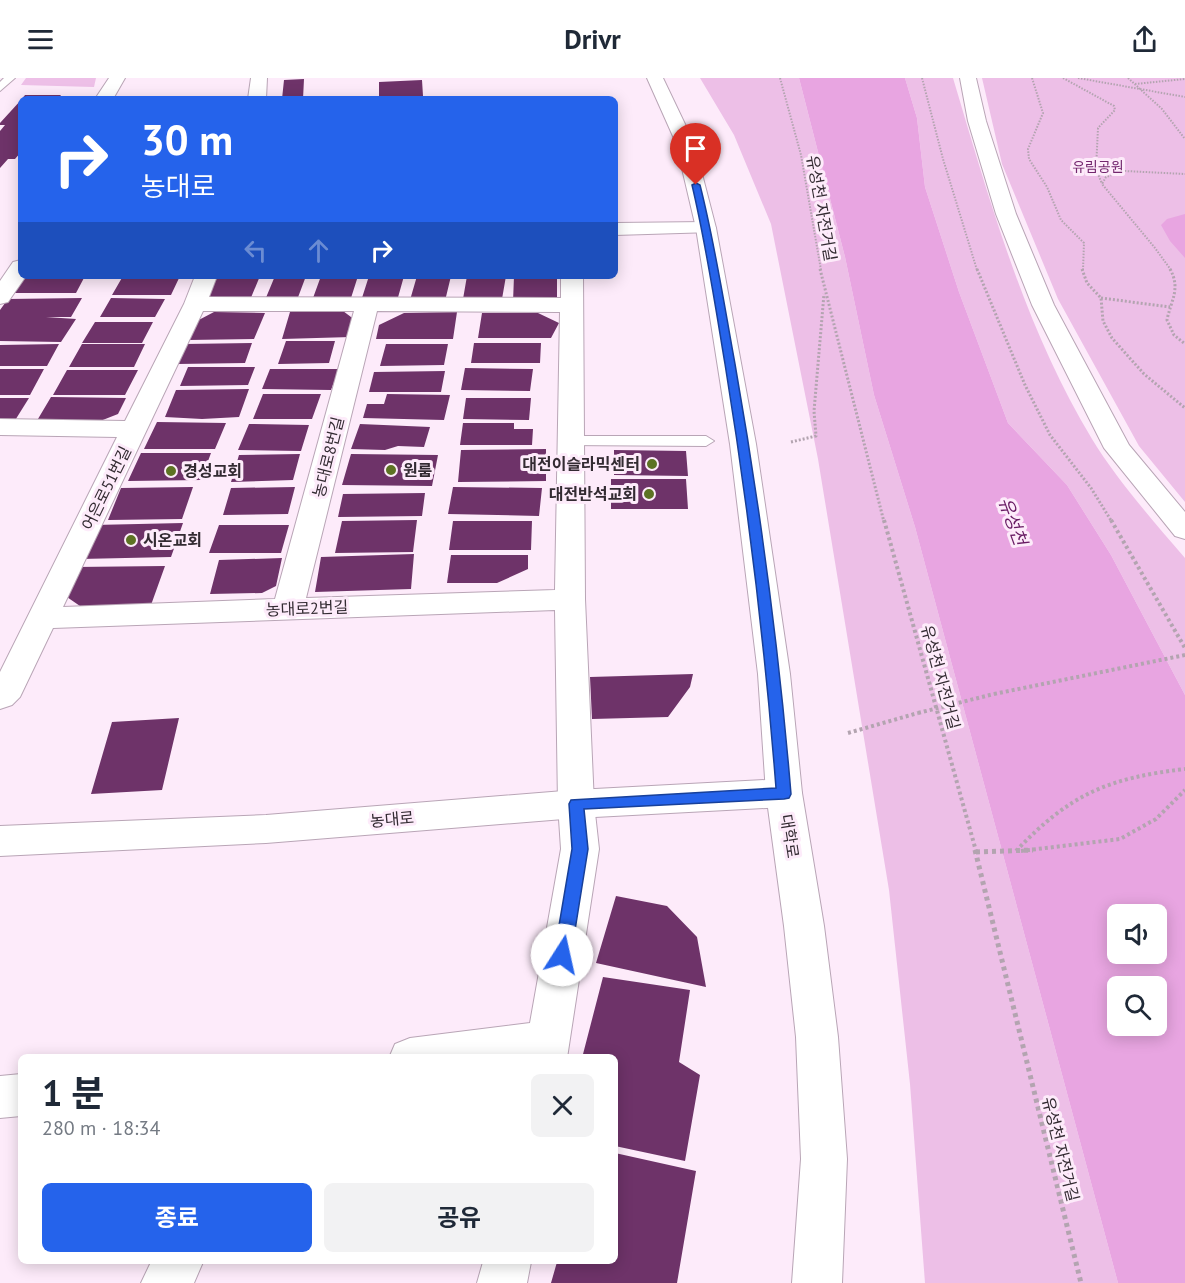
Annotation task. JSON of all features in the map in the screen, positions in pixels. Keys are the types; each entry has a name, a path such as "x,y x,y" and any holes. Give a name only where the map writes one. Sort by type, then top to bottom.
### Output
{"street":[{"path":"106,96 117,78"},
{"path":"257,96 259,78"},
{"name":"대학로","path":"655,78 686,143 706,228 745,455 774,674 784,794 804,926 817,1037 824,1159 818,1283"},
{"path":"968,78 977,121 1006,214 1043,305 1117,448 1185,530"},
{"path":"618,229 706,228"},
{"path":"0,297 18,271"},
{"name":"어은로51번길","path":"0,697 8,689 44,618 195,304 205,279"},
{"path":"471,1054 547,1049 580,849 576,804 570,599 572,279"},
{"path":"195,304 571,305"},
{"name":"농대로8번길","path":"288,609 367,305"},
{"path":"0,427 134,429"},
{"name":"농대로2번길","path":"44,618 570,599"},
{"name":"농대로","path":"0,841 266,830 576,804 784,794"},
{"path":"0,1097 18,1095"},
{"path":"166,1283 178,1264"},
{"path":"502,1283 507,1264"}],"lane":[{"path":"0,88 10,78"},
{"path":"571,441 706,441"}],"path":[{"name":"유성천 자전거길","path":"780,78 801,155 824,290 881,510 976,852 1081,1283"},
{"path":"922,78 943,159 979,276 1025,385 1050,435 1097,497 1133,554 1185,648"},
{"path":"1032,78 1043,113 1028,149 1029,159 1047,187 1061,220 1084,243 1082,268 1087,283 1101,298 1103,321 1112,338 1144,374 1185,408"},
{"path":"1063,78 1069,83 1101,96 1114,106 1115,110 1098,128 1096,169 1102,184 1168,266 1176,284 1167,325 1175,337 1185,344"},
{"path":"1078,78 1185,97"},
{"path":"1128,78 1162,109 1185,139"},
{"path":"1116,85 1185,79"},
{"path":"1102,184 1102,178 1107,174 1130,170 1185,174"},
{"path":"791,442 816,436 814,411 824,290"},
{"path":"1101,298 1170,307"},
{"path":"848,733 994,694 1185,655"},
{"path":"1016,852 1033,832 1065,804 1110,782 1157,772 1185,769"},
{"path":"976,852 1016,852 1120,838 1135,832 1173,808 1185,790"}],"green space":[{"path":"26,78 96,78 94,87 21,85"},
{"path":"700,78 799,78 845,257 874,395 915,527 1118,1283 925,1283 910,1084 889,890 818,459 771,224 734,135"},
{"path":"905,78 953,78 1011,263 1028,309 1068,397 1113,470 1185,558 1185,695 1111,555 1067,485 1008,423 959,292 925,187 917,118"},
{"name":"유림공원","path":"982,78 1185,78 1185,502 1139,446 1058,299 1002,164"}],"water":[{"name":"유성천","path":"799,78 905,78 917,118 925,187 959,292 1008,423 1067,485 1111,555 1185,695 1185,1283 1118,1283 915,527 874,395 845,257"},
{"path":"1185,214 1185,258 1170,241 1161,225 1167,219"}],"building":[{"path":"304,79 303,96 282,96 284,80"},
{"path":"422,80 423,96 379,96 379,82"},
{"path":"25,95 61,95 60,96"},
{"path":"18,103 18,156 15,159 8,159 0,168 0,131 5,125 0,125"},
{"path":"22,279 83,279 76,293 13,293"},
{"path":"121,279 179,279 171,295 112,295"},
{"path":"215,279 259,279 250,300 205,300"},
{"path":"274,279 305,279 297,300 265,300"},
{"path":"320,279 357,279 351,298 313,298"},
{"path":"368,279 403,279 397,301 361,301"},
{"path":"416,279 450,279 445,301 410,300"},
{"path":"466,279 505,279 502,299 463,299"},
{"path":"514,279 557,279 557,301 513,302"},
{"path":"82,298 71,317 46,317 76,319 61,342 0,341 0,310 8,299"},
{"path":"111,298 165,299 155,317 100,317"},
{"path":"343,311 355,320 351,337 282,339 290,312"},
{"path":"214,312 265,313 254,339 188,340 193,323"},
{"path":"457,312 453,339 376,339 379,325 404,313"},
{"path":"482,313 538,313 559,323 551,338 478,338"},
{"path":"95,322 153,322 142,343 82,343"},
{"path":"286,341 335,341 329,363 278,364"},
{"path":"252,343 245,363 177,364 185,344"},
{"path":"474,343 541,343 540,363 471,363"},
{"path":"59,344 47,366 0,366 0,345"},
{"path":"82,344 145,344 134,367 69,367"},
{"path":"386,344 448,344 444,365 380,366"},
{"path":"188,367 255,367 248,385 180,386"},
{"path":"465,368 533,369 530,391 461,390"},
{"path":"0,369 44,369 30,395 0,395"},
{"path":"270,369 339,369 331,390 262,389"},
{"path":"67,370 138,370 125,395 53,395"},
{"path":"445,371 441,392 369,392 374,372"},
{"path":"249,389 239,417 202,419 165,417 176,390"},
{"path":"263,394 321,394 312,419 253,419"},
{"path":"387,394 450,395 444,420 363,418 367,404 384,404"},
{"path":"51,397 126,398 118,414 90,425 35,424"},
{"path":"0,398 29,398 14,422 0,423"},
{"path":"466,398 531,398 529,420 463,419"},
{"path":"157,422 226,423 215,449 144,449"},
{"path":"463,423 514,423 514,429 533,429 532,445 460,445"},
{"path":"249,424 309,425 301,451 238,450"},
{"path":"360,424 430,427 424,447 398,446 385,450 351,449"},
{"path":"546,449 546,481 458,482 461,450"},
{"path":"614,450 686,451 688,476 614,475"},
{"path":"141,453 211,453 201,480 128,481"},
{"path":"300,454 293,480 231,482 239,455"},
{"name":"원룸","path":"351,454 438,455 432,486 342,485"},
{"name":"대전반석교회","path":"611,479 686,479 688,509 611,509"},
{"path":"193,487 182,519 108,520 121,488"},
{"path":"295,487 288,514 223,515 231,488"},
{"path":"453,487 542,488 539,516 448,514"},
{"name":"원룸","path":"425,493 422,516 338,517 343,494"},
{"name":"원룸","path":"417,520 413,552 335,553 342,521"},
{"path":"453,521 532,521 531,550 449,550"},
{"path":"183,523 171,557 80,559 94,525"},
{"path":"219,525 289,525 281,553 209,553"},
{"path":"414,554 411,589 315,592 321,557"},
{"path":"451,555 528,555 528,569 497,583 447,583"},
{"path":"282,558 276,586 262,593 210,594 219,560"},
{"path":"165,566 151,605 80,606 64,595 75,567"},
{"path":"693,674 690,687 668,717 592,719 590,677"},
{"path":"179,718 162,790 91,794 112,722"},
{"path":"616,896 667,906 697,937 706,987 596,963"},
{"path":"603,977 690,990 679,1062 700,1075 685,1161 618,1147 618,1054 583,1054"},
{"path":"618,1154 696,1171 677,1283 551,1283 556,1264 618,1264"}],"place":[{"name":"대전이슬라믹센터","path":"652,464"},
{"name":"원룸","path":"391,470"},
{"name":"경성교회","path":"171,471"},
{"name":"대전반석교회","path":"649,494"},
{"name":"시온교회","path":"131,540"}],"route":[{"path":"562,955 580,849 576,804 784,794 774,674 743,444 706,228 696,185"}]}
